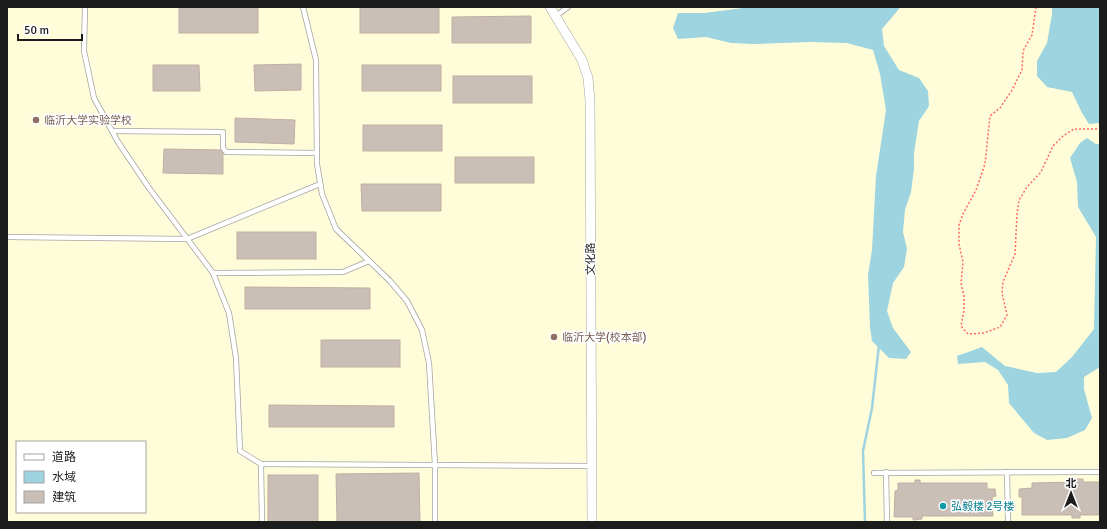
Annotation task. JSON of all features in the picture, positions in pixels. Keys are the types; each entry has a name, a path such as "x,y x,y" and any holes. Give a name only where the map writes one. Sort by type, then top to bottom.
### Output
{"street":[{"name":"文化路","path":"550,7 582,60 588,78 590,100 592,522"}],"lane":[{"path":"85,7 84,51 94,98 112,131 149,188 213,273 229,313 236,358 240,451 260,464 592,466"},
{"path":"303,7 316,60 317,153 322,194 336,229 390,281 407,301 422,330 429,364 435,465 435,522"},
{"path":"556,16 568,7"},
{"path":"112,131 223,132 223,148 226,152 317,153"},
{"path":"7,237 187,239 320,184"},
{"path":"213,273 343,272 369,261"},
{"path":"260,464 262,522"},
{"path":"886,472 887,522"},
{"path":"1007,472 1008,522"},
{"path":"874,473 1100,472"}],"path":[{"path":"1036,7 1032,35 1024,51 1022,70 1012,90 1000,108 990,116 986,164 976,190 963,214 959,225 963,262 961,283 964,296 964,310 960,326 968,334 984,333 1000,327 1007,315 1002,293 1003,282 1015,254 1019,200 1027,187 1041,172 1053,146 1063,136 1074,129 1100,129"}],"shaded area":[{"name":"临沂大学(校本部)","path":"7,7 1100,7 1100,522 7,522"}],"water":[{"path":"751,7 899,7 899,9 882,29 884,46 899,70 919,78 928,91 929,106 919,121 914,153 914,169 911,192 905,210 903,232 907,249 904,267 893,283 887,311 893,328 911,352 906,359 889,358 872,341 870,327 868,275 872,250 876,176 886,110 880,74 873,50 847,43 810,42 754,44 731,43 706,37 678,39 673,28 678,13 704,13"},
{"path":"1052,7 1100,7 1099,123 1089,124 1072,92 1047,87 1037,76 1037,61 1047,43"},
{"path":"1087,138 1096,144 1100,144 1100,367 1084,377 1084,389 1092,418 1085,430 1067,438 1047,440 1034,433 1009,403 1008,385 998,370 985,362 958,364 957,356 982,347 1005,366 1037,373 1056,372 1072,357 1094,329 1096,237 1078,207 1077,182 1070,158 1080,143"}],"building":[{"path":"179,7 258,7 258,33 179,33"},
{"path":"360,7 439,7 439,33 360,33"},
{"path":"531,16 531,43 452,43 452,17"},
{"path":"301,64 301,90 255,91 254,65"},
{"path":"153,65 199,65 200,91 153,91"},
{"path":"362,65 441,65 441,91 362,91"},
{"path":"453,76 532,76 532,103 453,103"},
{"path":"235,118 295,120 294,144 235,142"},
{"path":"363,125 442,125 442,151 363,151"},
{"path":"164,149 223,150 223,174 163,173"},
{"path":"455,157 534,157 534,183 455,183"},
{"path":"361,184 441,184 441,211 362,211"},
{"path":"237,232 316,232 316,259 237,259"},
{"path":"245,287 370,288 370,309 245,309"},
{"path":"321,340 400,340 400,367 321,367"},
{"path":"269,405 394,406 394,427 269,427"},
{"path":"419,473 420,522 337,522 336,474"},
{"path":"268,475 318,475 318,522 268,522"},
{"path":"1077,479 1083,479 1083,482 1100,482 1100,515 1080,515 1080,518 1072,518 1072,515 1022,515 1022,497 1019,497 1019,489 1032,488 1032,483 1077,482"},
{"name":"弘毅楼 2号楼","path":"915,480 920,480 920,483 987,483 987,489 995,489 996,496 992,497 993,516 922,516 922,519 914,520 913,517 894,517 895,491 898,490 898,483 915,483"}],"waterway":[{"path":"865,522 863,451 872,408 879,345"}],"place":[{"name":"临沂大学实验学校","path":"36,120"},
{"name":"临沂大学(校本部)","path":"554,337"},
{"name":"弘毅楼 2号楼","path":"943,506"}]}
